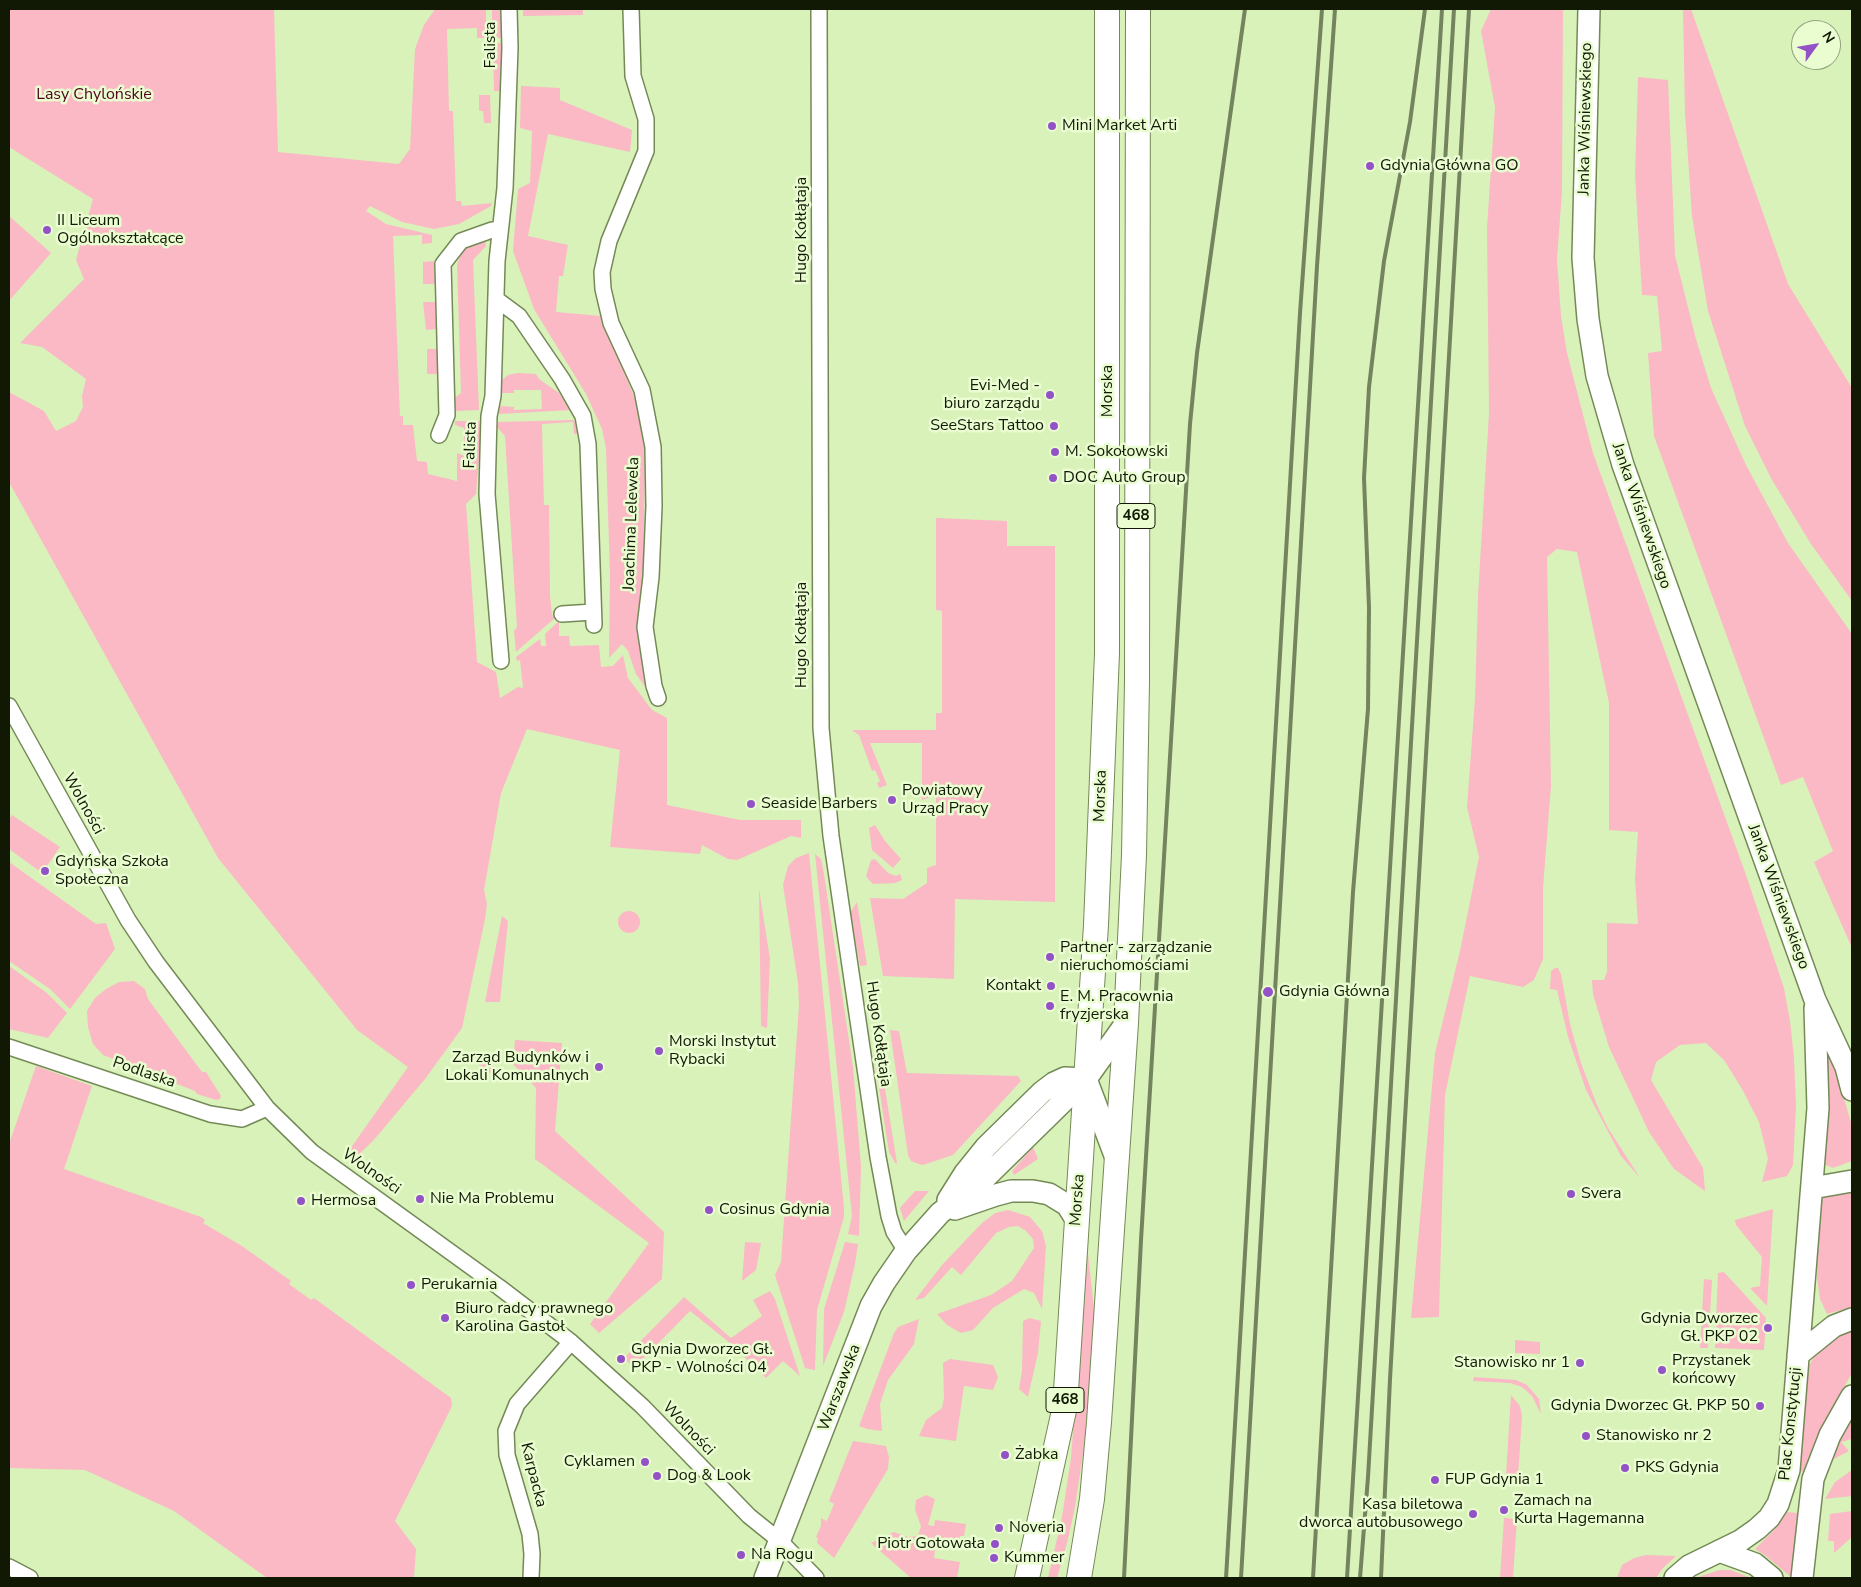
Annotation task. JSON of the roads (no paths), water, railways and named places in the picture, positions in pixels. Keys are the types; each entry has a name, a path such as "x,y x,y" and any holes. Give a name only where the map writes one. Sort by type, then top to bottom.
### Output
{"main road":[{"name":"Morska","path":"1027,1578 1065,1406 1096,925 1107,653 1107,9"},
{"name":"Morska","path":"1079,1578 1090,1518 1099,1422 1126,1023 1134,855 1138,681 1138,9"},
{"name":"Janka Wiśniewskiego","path":"1588,9 1583,258 1588,319 1597,376 1623,464 1814,1000 1846,1067 1852,1090"},
{"name":"Janka Wiśniewskiego","path":"1798,1355 1818,1108 1814,1000"},
{"name":"Warszawska","path":"765,1578 871,1306 906,1251 940,1214 985,1178 1086,1079 1126,1023"},
{"path":"1086,1079 1116,1158"},
{"path":"1812,1188 1852,1181"},
{"name":"Warszawska","path":"940,1214 996,1194 1011,1191 1033,1191 1049,1194 1067,1206 1077,1221"},
{"path":"1798,1355 1834,1326 1852,1319"},
{"name":"Plac Konstytucji","path":"1675,1578 1689,1566 1740,1541 1757,1529 1778,1504 1789,1470 1798,1355"},
{"name":"Plac Konstytucji","path":"1802,1578 1813,1479 1830,1435 1852,1396"},
{"path":"1718,1551 1755,1564 1772,1578"}],"street":[{"name":"Falista","path":"501,661 487,494 489,416 493,396 499,230 504,208 509,9"},
{"name":"Joachima Lelewela","path":"631,9 633,76 646,119 646,152 609,241 602,272 603,289 611,323 642,390 652,447 654,506 651,577 645,627 654,686 658,698"},
{"name":"Hugo Kołłątaja","path":"819,9 821,728 831,836 878,1157 889,1216 894,1232 906,1251"},
{"name":"Falista","path":"439,435 447,415 443,264 461,241 492,230 499,230"},
{"path":"496,299 519,316 562,379 583,416 588,444 593,619 562,614"},
{"name":"Wolności","path":"9,706 128,920 156,962 267,1108 312,1152 500,1287 571,1342 642,1406 749,1516 780,1541 816,1578"},
{"name":"Podlaska","path":"9,1047 210,1114 242,1119 267,1108"},
{"name":"Karpacka","path":"531,1578 532,1554 530,1534 507,1455 506,1431 517,1404 571,1342"},
{"path":"9,1567 30,1578"}],"railway":[{"path":"1124,1578 1141,1240 1190,424 1197,353 1245,9"},
{"path":"1226,1578 1300,313 1322,9"},
{"path":"1241,1578 1317,266 1335,9"},
{"path":"1313,1578 1353,892 1368,709 1369,608 1364,478 1369,387 1384,261 1410,122 1425,9"},
{"path":"1347,1578 1442,9"},
{"path":"1360,1578 1368,1477 1454,9"},
{"path":"1381,1578 1390,1379 1469,9"}],"place":[{"name":"Mini Market Arti","path":"1052,126"},
{"name":"Gdynia Główna GO","path":"1370,166"},
{"name":"II Liceum Ogólnokształcące","path":"47,230"},
{"name":"Evi-Med - biuro zarządu","path":"1050,395"},
{"name":"SeeStars Tattoo","path":"1054,426"},
{"name":"M. Sokołowski","path":"1055,452"},
{"name":"DOC Auto Group","path":"1053,478"},
{"name":"Powiatowy Urząd Pracy","path":"892,800"},
{"name":"Seaside Barbers","path":"751,804"},
{"name":"Gdyńska Szkoła Społeczna","path":"45,871"},
{"name":"Partner - zarządzanie nieruchomościami","path":"1050,957"},
{"name":"Kontakt","path":"1051,986"},
{"name":"Gdynia Główna","path":"1268,992"},
{"name":"E. M. Pracownia fryzjerska","path":"1050,1006"},
{"name":"Morski Instytut Rybacki","path":"659,1051"},
{"name":"Zarząd Budynków i Lokali Komunalnych","path":"599,1067"},
{"name":"Svera","path":"1571,1194"},
{"name":"Nie Ma Problemu","path":"420,1199"},
{"name":"Hermosa","path":"301,1201"},
{"name":"Cosinus Gdynia","path":"709,1210"},
{"name":"Perukarnia","path":"411,1285"},
{"name":"Biuro radcy prawnego Karolina Gastoł","path":"445,1318"},
{"name":"Gdynia Dworzec Gł. PKP 02","path":"1768,1328"},
{"name":"Gdynia Dworzec Gł. PKP - Wolności 04","path":"621,1359"},
{"name":"Stanowisko nr 1","path":"1580,1363"},
{"name":"Przystanek końcowy","path":"1662,1370"},
{"name":"Gdynia Dworzec Gł. PKP 50","path":"1760,1406"},
{"name":"Stanowisko nr 2","path":"1586,1436"},
{"name":"Żabka","path":"1005,1455"},
{"name":"Cyklamen","path":"645,1462"},
{"name":"PKS Gdynia","path":"1625,1468"},
{"name":"Dog & Look","path":"657,1476"},
{"name":"FUP Gdynia 1","path":"1435,1480"},
{"name":"Zamach na Kurta Hagemanna","path":"1504,1510"},
{"name":"Kasa biletowa dworca autobusowego","path":"1473,1514"},
{"name":"Noveria","path":"999,1528"},
{"name":"Piotr Gotowała","path":"995,1544"},
{"name":"Na Rogu","path":"741,1555"},
{"name":"Kummer","path":"994,1558"}],"park label":[{"name":"Lasy Chylońskie","path":"94,95"}]}
